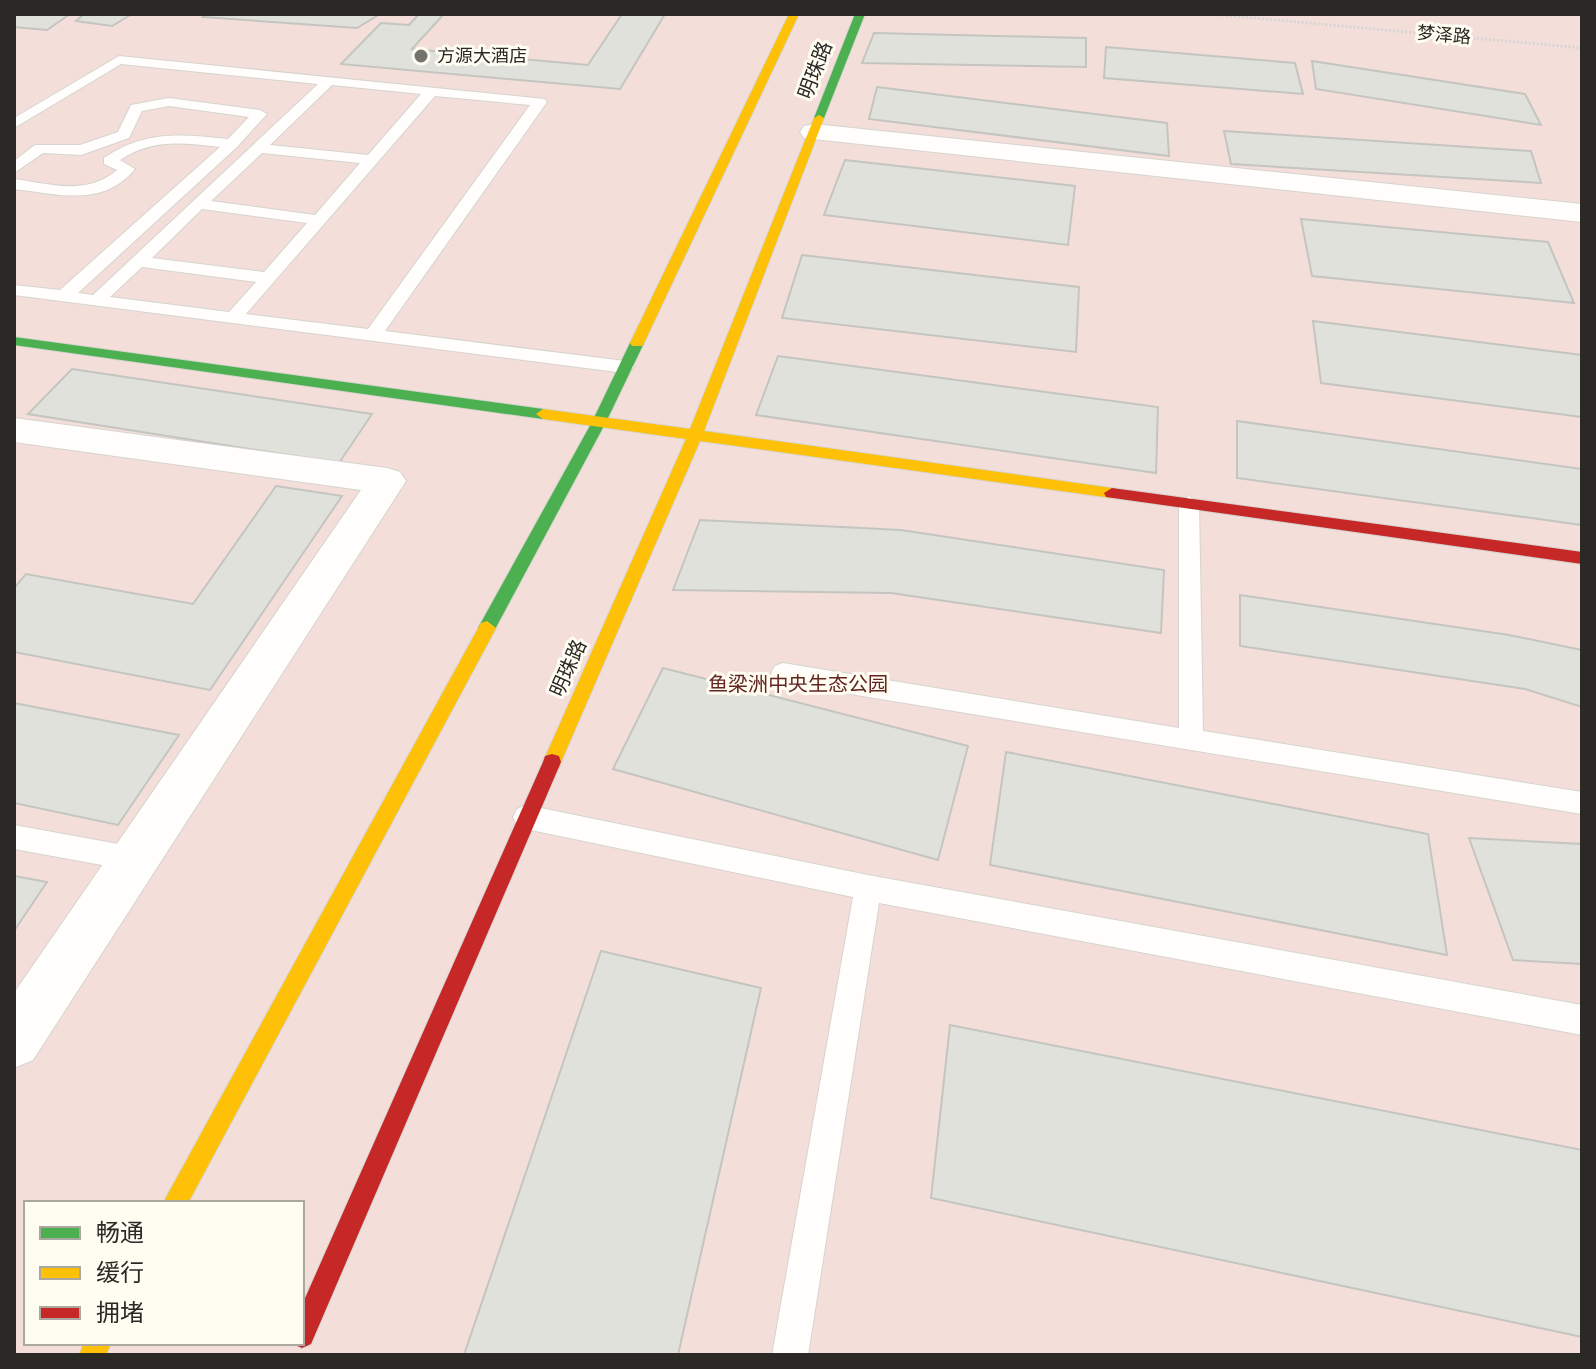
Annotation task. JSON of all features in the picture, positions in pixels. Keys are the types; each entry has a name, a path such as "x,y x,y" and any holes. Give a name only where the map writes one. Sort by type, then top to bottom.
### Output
{"street":[{"name":"明珠路","path":"176,1201 599,422 794,14"},
{"name":"明珠路","path":"304,1330 695,435 860,14"},
{"path":"814,132 1582,213"},
{"path":"14,341 1582,558"},
{"path":"14,430 387,481 14,1041"}],"lane":[{"path":"14,124 119,60 540,102 373,335"},
{"path":"97,300 329,81"},
{"path":"234,317 432,91"},
{"path":"14,168 40,148 81,150 124,135 136,108 169,102 260,114 232,144 64,296"},
{"path":"14,184 72,191 105,188 127,169 109,161 133,143 159,137 232,144"},
{"path":"258,148 372,160"},
{"path":"199,204 319,220"},
{"path":"139,261 268,278"},
{"path":"14,290 625,367"},
{"path":"1189,503 1191,740"},
{"path":"783,673 1582,803"},
{"path":"526,817 868,888 1582,1020"},
{"path":"14,837 135,859"},
{"path":"790,1355 868,888"}],"path":[{"name":"梦泽路","path":"1210,14 1582,48"}],"green space":[{"name":"鱼梁洲中央生态公园","path":"14,14 1582,14 1582,1355 14,1355"}],"building":[{"path":"14,14 70,14 47,30 14,27"},
{"path":"84,14 132,14 112,26 76,21"},
{"path":"206,14 380,14 357,28 203,17"},
{"name":"方源大酒店","path":"419,14 444,14 412,49 588,65 622,14 665,14 620,89 341,64 381,23 409,25"},
{"path":"874,33 1086,38 1086,67 862,63"},
{"path":"1106,47 1295,63 1303,94 1104,78"},
{"path":"1312,61 1525,94 1541,125 1316,89"},
{"path":"877,87 1167,123 1169,156 869,119"},
{"path":"1224,131 1531,151 1541,183 1231,164"},
{"path":"845,160 1075,186 1068,245 824,215"},
{"path":"1301,219 1548,242 1574,303 1312,276"},
{"path":"802,255 1079,287 1076,352 782,318"},
{"path":"1313,321 1582,355 1582,417 1321,383"},
{"path":"778,356 1158,407 1156,473 756,415"},
{"path":"72,369 372,414 339,463 28,414"},
{"path":"1237,421 1582,469 1582,525 1237,478"},
{"path":"276,486 342,496 210,690 14,652 14,588 26,574 193,604"},
{"path":"700,520 901,530 1164,570 1161,633 891,593 673,590"},
{"path":"1240,595 1509,635 1582,650 1582,707 1525,689 1240,646"},
{"path":"663,668 968,746 938,860 613,769"},
{"path":"14,703 179,735 118,825 14,803"},
{"path":"1006,752 1428,834 1447,955 990,865"},
{"path":"1469,838 1582,844 1582,964 1513,960"},
{"path":"14,876 47,882 14,931"},
{"path":"601,951 761,988 678,1355 464,1355"},
{"path":"950,1025 1582,1150 1582,1337 931,1198"}],"traffic: fast":[{"path":"819,118 860,14"},
{"path":"14,341 543,414"},
{"path":"487,628 599,422 637,343"}],"traffic: slow":[{"path":"637,343 794,14"},
{"path":"552,762 695,435 819,118"},
{"path":"543,414 1112,493"},
{"path":"176,1201 487,628"},
{"path":"92,1355 97,1345"}],"traffic: jam":[{"path":"1112,493 1582,558"},
{"path":"304,1330 552,762"}],"place":[{"name":"方源大酒店","path":"421,56"}]}
